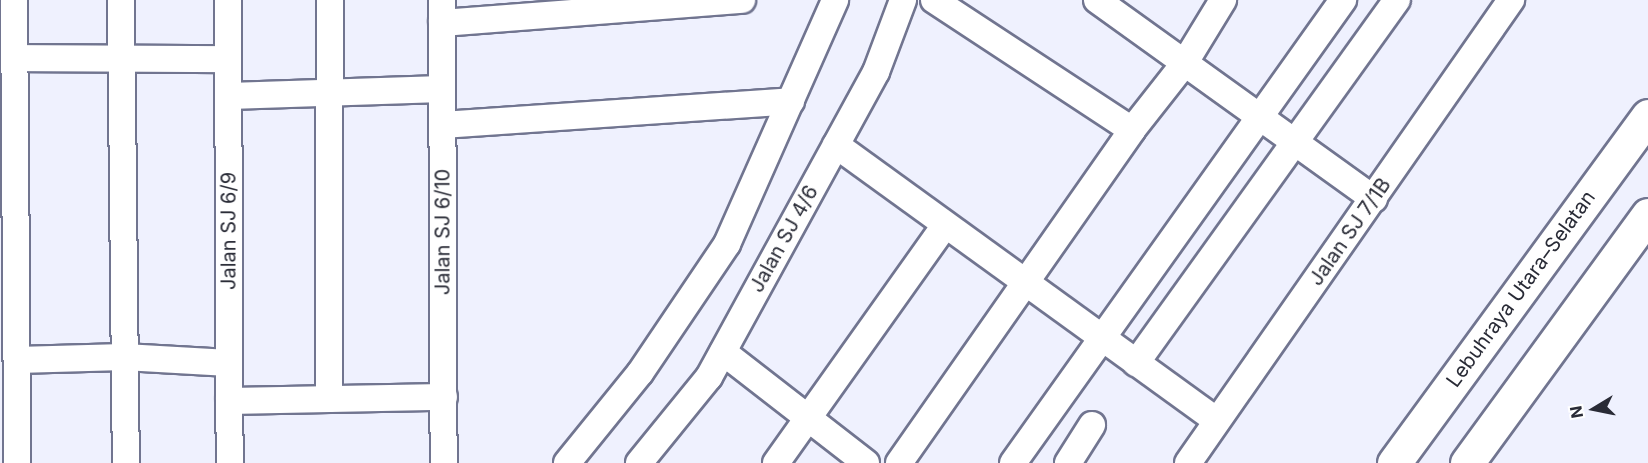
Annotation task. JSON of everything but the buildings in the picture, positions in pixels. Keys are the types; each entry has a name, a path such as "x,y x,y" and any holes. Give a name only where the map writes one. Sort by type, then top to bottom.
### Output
{"highway":[{"name":"Lebuhraya Utara–Selatan","path":"1394,463 1648,116"},
{"path":"1467,463 1648,215"}],"street":[{"path":"14,0 14,58 7,114 17,360 8,404 17,463"},
{"path":"121,0 126,463"},
{"name":"Jalan SJ 6/9","path":"228,0 230,463"},
{"path":"329,399 330,0"},
{"path":"442,12 742,0"},
{"path":"567,463 640,373 727,244 835,0"},
{"name":"Jalan SJ 4/6","path":"639,463 709,377 876,72 903,0"},
{"path":"934,0 1132,130"},
{"path":"1097,0 1374,199"},
{"path":"905,461 1132,130 1184,64 1223,0"},
{"path":"1013,463 1343,0"},
{"path":"1136,363 1397,0"},
{"name":"Jalan SJ 7/1B","path":"1188,463 1512,0"},
{"name":"Jalan SJ 6/10","path":"442,12 444,463"},
{"path":"14,58 228,59"},
{"path":"228,96 442,89"},
{"path":"442,125 791,101"},
{"path":"836,145 1217,421"},
{"path":"776,463 806,417 945,225"},
{"path":"723,352 866,463"},
{"path":"17,360 124,357 229,363"},
{"path":"230,401 444,397"},
{"path":"1068,463 1092,425"}]}
